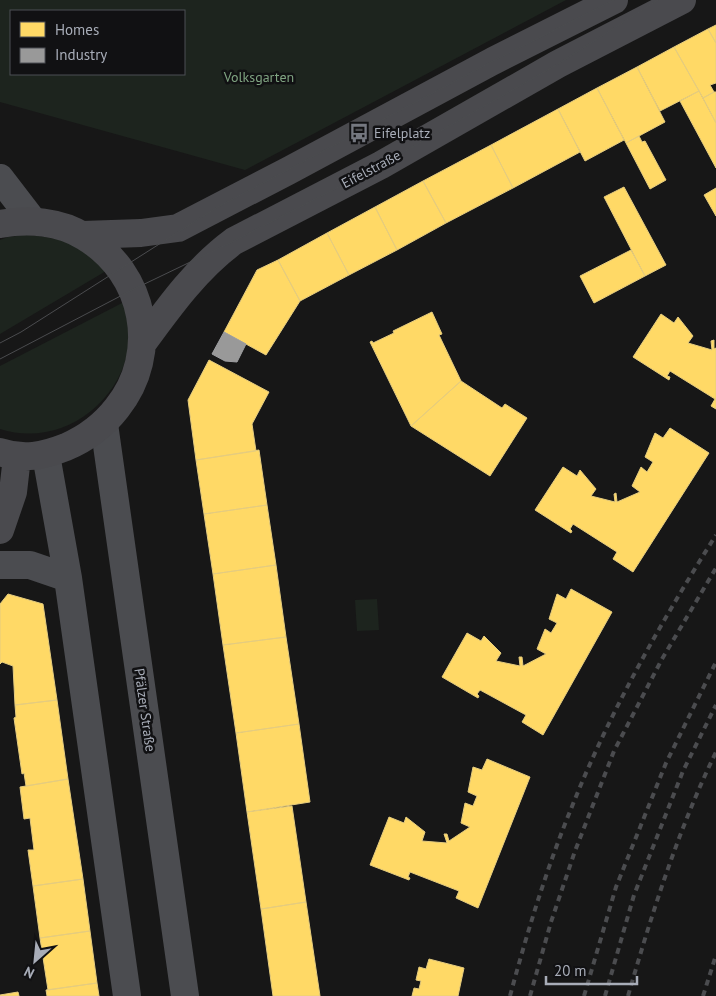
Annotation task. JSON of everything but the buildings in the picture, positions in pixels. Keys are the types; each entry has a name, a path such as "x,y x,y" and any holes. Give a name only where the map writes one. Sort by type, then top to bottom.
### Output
{"street":[{"path":"83,236 140,234 178,228 493,61 614,0"},
{"name":"Eifelstraße","path":"142,344 194,276 217,253 234,241 381,165 558,64 682,0"},
{"path":"0,178 33,221"},
{"path":"0,224 16,221 52,224 83,236 112,259 127,279 137,302 141,322 142,344 137,373 127,395 104,424 79,442 46,455 27,458 8,454 13,492 0,530"},
{"name":"Pfälzer Straße","path":"104,424 185,996"},
{"path":"46,455 68,578 127,996"},
{"path":"0,565 30,565 68,578"}],"green space":[{"name":"Volksgarten","path":"0,0 566,0 245,170 0,102"},
{"path":"24,235 48,237 71,244 88,254 106,271 0,334 0,240"},
{"path":"124,302 129,342 127,355 120,375 109,392 95,407 79,419 61,428 42,433 21,433 0,429 0,366"},
{"path":"377,599 379,630 357,631 355,600"}],"tram line":[{"path":"0,343 21,332 216,208 493,61 614,0"},
{"path":"0,359 132,290 234,241 381,165 558,64 658,0"}],"railway":[{"path":"510,996 545,878 586,773 637,669 675,601 716,535"},
{"path":"530,996 551,922 575,851 614,751 662,659 716,568"},
{"path":"584,996 616,887 666,763 716,662"},
{"path":"605,996 634,895 683,771 716,705"},
{"path":"628,996 667,872 702,781 716,752"},
{"path":"703,996 716,955"}],"place":[{"name":"Eifelplatz","path":"359,133"}]}
